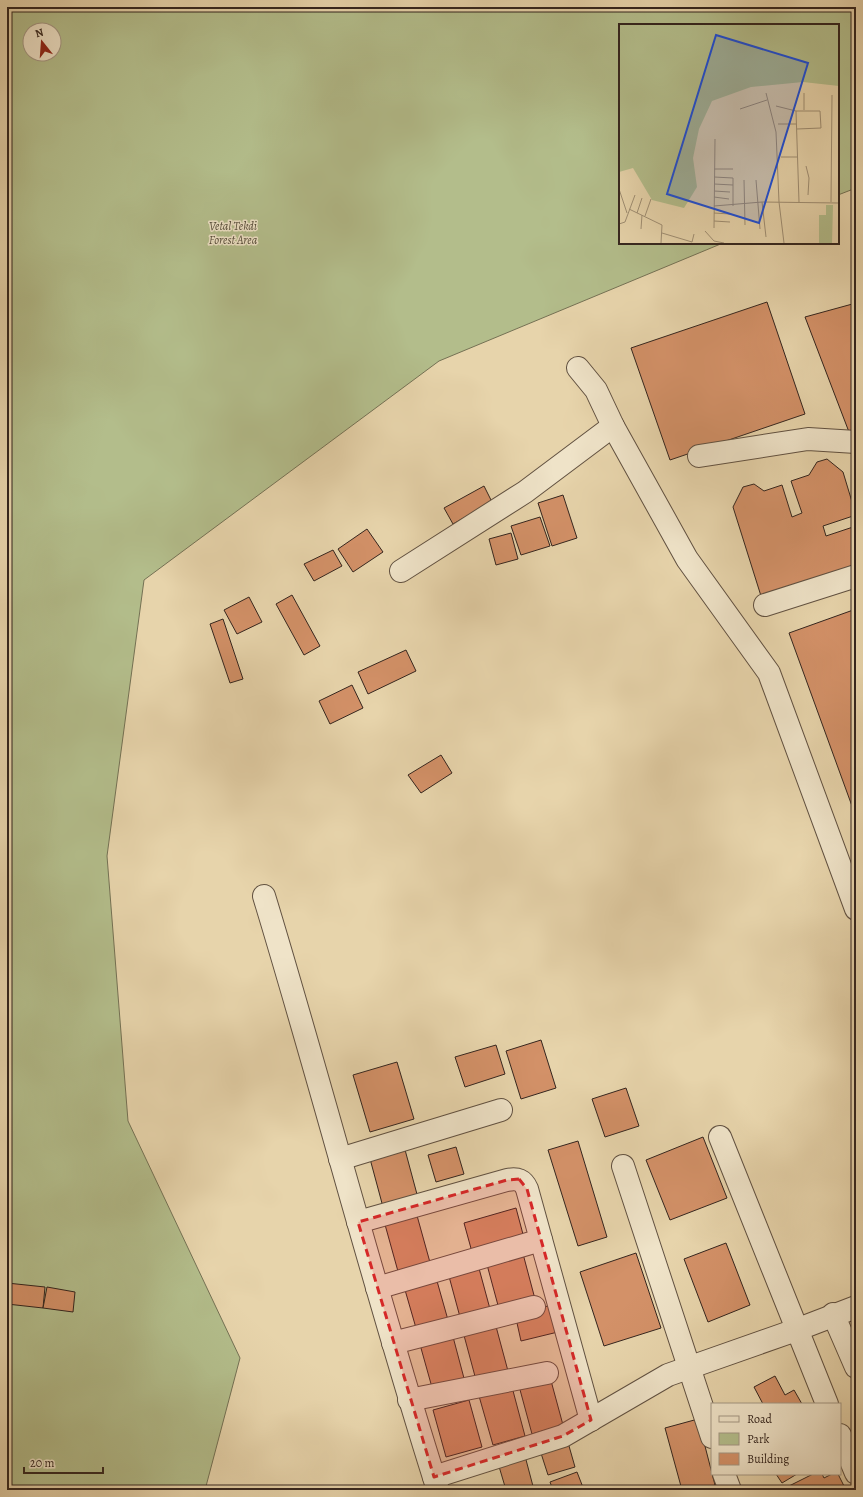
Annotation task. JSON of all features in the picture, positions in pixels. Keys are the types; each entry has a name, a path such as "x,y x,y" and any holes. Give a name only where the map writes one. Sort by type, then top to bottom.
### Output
{"street":[{"path":"578,368 596,390 613,426 687,559 769,673 856,909"},
{"path":"401,571 525,492 613,426"},
{"path":"699,456 808,439 856,442"},
{"path":"765,605 856,576"},
{"path":"264,896 295,999 409,1400 436,1484 563,1436 668,1375 796,1330 833,1314 856,1307"},
{"path":"340,1159 501,1110"},
{"path":"720,1137 796,1330 827,1403"},
{"path":"623,1166 711,1434"},
{"path":"358,1222 507,1180 519,1179 524,1182 542,1240 591,1420"},
{"path":"377,1288 542,1240"},
{"path":"393,1343 534,1307"},
{"path":"833,1314 856,1367"},
{"path":"409,1400 547,1373"},
{"path":"841,1437 856,1473"},
{"path":"724,1475 730,1490"}],"highlighted area":[{"path":"519,1179 527,1189 591,1420 563,1436 434,1477 358,1222 507,1180"}],"green space":[{"name":"Vetal Tekdi Forest Area","path":"7,7 856,7 856,188 839,195 839,24 619,24 619,244 721,244 439,361 144,580 107,856 128,1121 240,1358 205,1490 7,1490"}],"building":[{"path":"767,302 805,414 670,460 631,348"},
{"path":"856,303 856,430 849,432 805,317"},
{"path":"827,459 843,472 856,515 823,526 826,536 856,526 856,565 761,596 733,507 743,487 754,484 764,491 782,485 792,517 802,513 791,481 809,475 817,462"},
{"path":"484,486 492,502 453,524 444,508"},
{"path":"563,495 577,538 552,546 538,503"},
{"path":"540,517 550,546 521,555 511,526"},
{"path":"367,529 383,552 353,572 338,549"},
{"path":"511,533 518,559 496,565 489,539"},
{"path":"333,550 342,566 314,581 304,564"},
{"path":"292,595 320,646 304,655 276,604"},
{"path":"249,597 262,622 237,634 224,610"},
{"path":"856,609 856,817 789,633"},
{"path":"223,619 243,679 230,683 210,624"},
{"path":"406,650 416,671 368,694 358,672"},
{"path":"352,685 363,708 330,724 319,701"},
{"path":"441,755 452,773 421,793 408,775"},
{"path":"541,1040 556,1088 521,1099 506,1051"},
{"path":"496,1045 505,1074 465,1087 455,1057"},
{"path":"397,1062 414,1119 370,1132 353,1075"},
{"path":"626,1088 639,1126 605,1137 592,1099"},
{"path":"703,1137 727,1198 670,1220 646,1160"},
{"path":"578,1141 607,1237 578,1246 548,1150"},
{"path":"404,1146 418,1198 383,1207 369,1155"},
{"path":"456,1147 464,1174 436,1182 428,1155"},
{"path":"516,1208 524,1238 472,1252 464,1223"},
{"path":"416,1212 431,1266 399,1275 384,1221"},
{"path":"726,1243 750,1305 708,1322 684,1259"},
{"path":"522,1250 535,1299 499,1309 486,1261"},
{"path":"636,1253 661,1328 604,1346 580,1272"},
{"path":"477,1261 490,1309 460,1317 447,1269"},
{"path":"435,1274 448,1320 416,1328 403,1283"},
{"path":"7,1283 45,1287 43,1308 7,1304"},
{"path":"47,1287 75,1292 73,1312 43,1308"},
{"path":"556,1304 562,1331 521,1341 515,1314"},
{"path":"494,1319 508,1371 476,1380 462,1328"},
{"path":"452,1333 465,1382 433,1391 419,1341"},
{"path":"775,1376 785,1395 794,1390 801,1403 762,1403 754,1387"},
{"path":"550,1377 563,1425 532,1434 519,1386"},
{"path":"512,1387 525,1436 493,1445 479,1396"},
{"path":"469,1400 482,1447 446,1457 433,1410"},
{"path":"698,1419 711,1469 711,1475 712,1475 715,1485 698,1490 682,1490 665,1428"},
{"path":"567,1439 575,1467 548,1475 539,1447"},
{"path":"525,1456 534,1490 506,1490 498,1463"},
{"path":"577,1472 584,1490 553,1490 550,1482"},
{"path":"777,1475 795,1475 782,1483"},
{"path":"811,1475 822,1475 824,1478 830,1475 838,1475 845,1488 842,1490 781,1490"}]}
